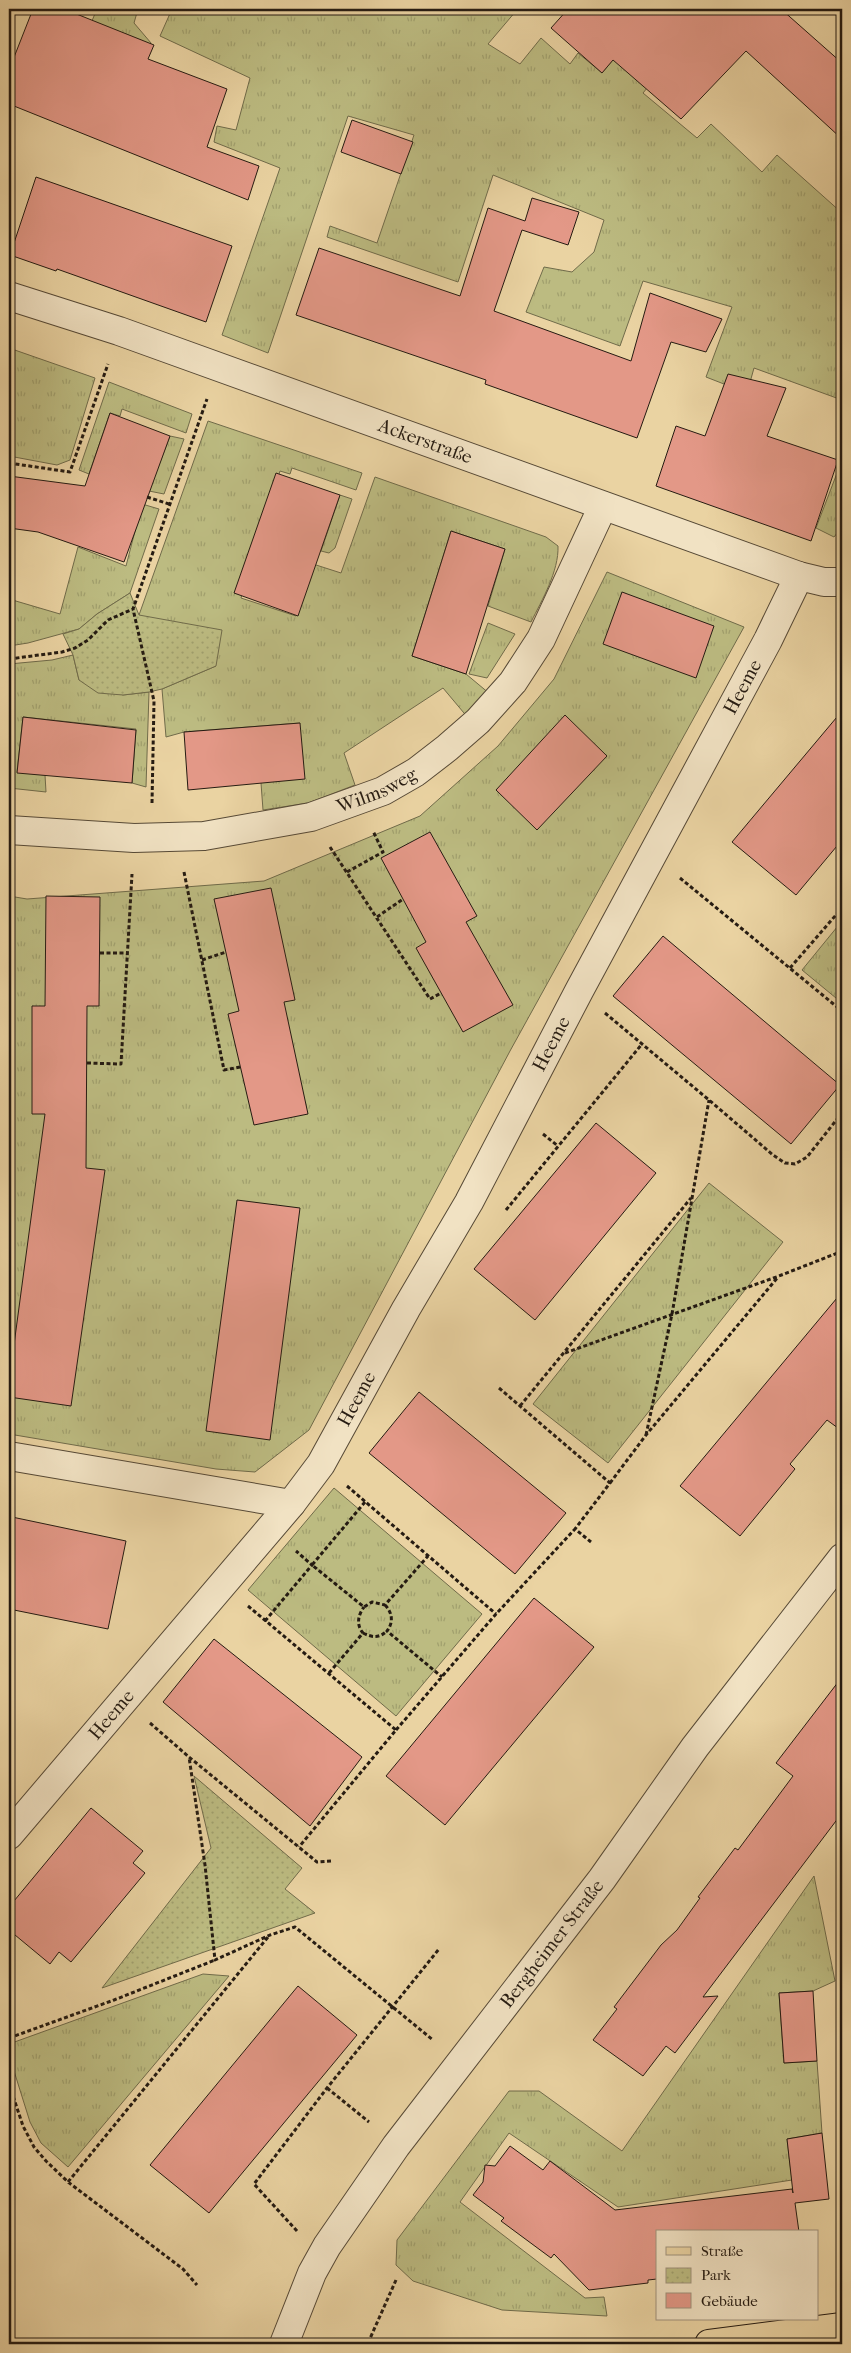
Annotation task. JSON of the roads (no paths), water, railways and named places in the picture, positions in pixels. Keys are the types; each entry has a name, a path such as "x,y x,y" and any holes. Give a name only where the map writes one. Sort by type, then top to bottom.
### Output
{"main road":[{"path":"709,2344 842,2327"}],"street":[{"name":"Ackerstraße","path":"9,296 119,331 799,576 824,582 842,582"},
{"name":"Wilmsweg","path":"9,830 154,838 204,836 311,817 383,790 416,772 448,748 478,721 513,682 541,638 603,506"},
{"name":"Heeme","path":"9,1835 271,1528 321,1464 406,1310 469,1202 579,991 768,640 799,576"},
{"path":"9,1456 291,1504"},
{"name":"Bergheimer Straße","path":"284,2344 312,2273 327,2246 396,2146 602,1879 695,1748 842,1558"}]}
